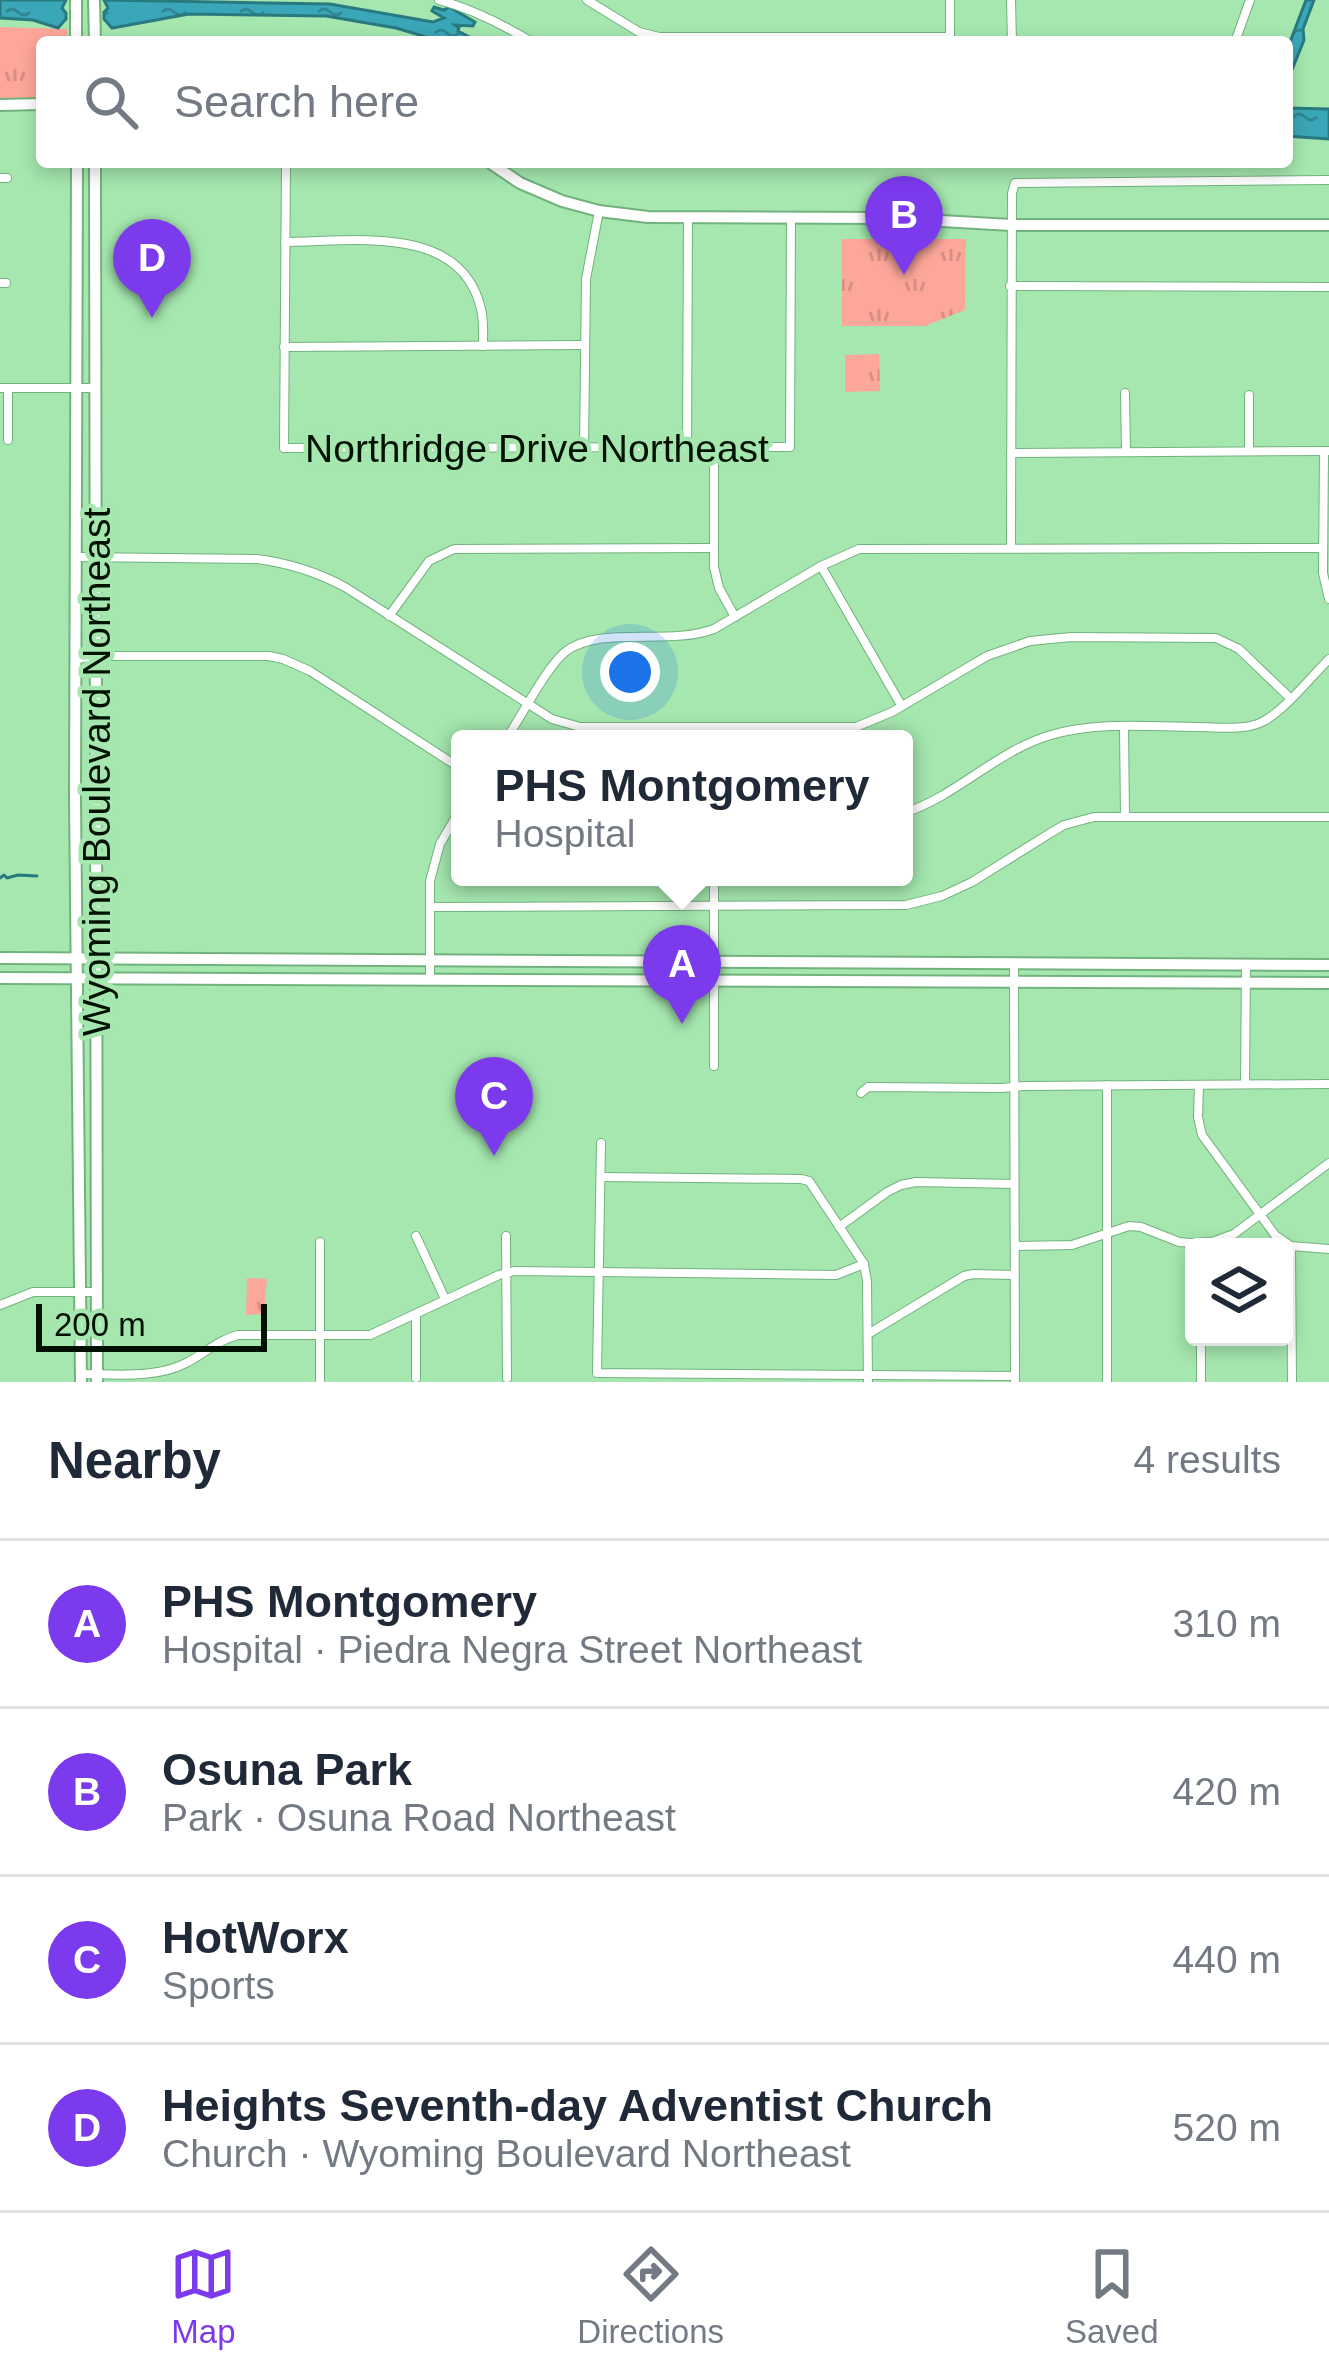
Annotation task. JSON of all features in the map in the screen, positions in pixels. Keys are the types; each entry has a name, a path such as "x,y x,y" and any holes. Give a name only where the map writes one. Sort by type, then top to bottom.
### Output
{"main road":[{"path":"76,0 76,35"},
{"path":"94,0 95,36"},
{"path":"0,104 36,104"},
{"name":"Wyoming Boulevard Northeast","path":"77,168 80,1378"},
{"name":"Wyoming Boulevard Northeast","path":"95,168 97,1378"},
{"path":"499,168 531,188 599,211 648,217 890,218 1011,225 1329,225"},
{"path":"0,958 1329,965"},
{"path":"0,978 1329,983"}],"street":[{"path":"439,0 461,3 521,36"},
{"path":"587,0 639,32 655,36"},
{"path":"950,0 950,36"},
{"path":"1011,0 1012,36"},
{"path":"1237,36 1250,0"},
{"path":"286,168 284,347 585,345"},
{"path":"1011,547 1012,188 1019,181 1329,180"},
{"path":"584,448 586,280 599,211"},
{"path":"687,448 688,217"},
{"name":"Northridge Drive Northeast","path":"284,347 284,448 790,448 791,218"},
{"path":"285,242 407,242 442,255 467,278 481,304 483,346"},
{"path":"1010,286 1329,287"},
{"path":"8,440 4,388 94,388"},
{"path":"1125,393 1126,452"},
{"path":"1249,395 1249,451"},
{"path":"714,448 714,548 719,588 735,617"},
{"path":"1011,453 1327,451 1323,573 1329,599"},
{"path":"389,616 429,561 454,549 714,548"},
{"path":"512,730 555,664 582,642 686,637 714,629 859,549 1323,548"},
{"path":"77,557 237,557 314,572 345,586 552,719 580,728 625,730"},
{"path":"821,566 902,705"},
{"path":"796,730 856,727 1008,647 1071,638 1216,638 1239,649 1290,698"},
{"path":"77,658 252,655 284,659 310,670 451,762"},
{"path":"913,809 1005,754 1067,731 1247,727 1273,715 1329,659"},
{"path":"1124,727 1125,817"},
{"path":"430,907 884,907 923,902 971,882 1064,825 1094,818 1329,817"},
{"path":"430,980 434,861 451,825"},
{"path":"714,886 714,1066"},
{"path":"601,1143 597,1373 1015,1379 1014,965"},
{"path":"1244,1084 1246,965"},
{"path":"1198,1084 1202,1135 1280,1238"},
{"path":"861,1094 868,1087 1329,1084"},
{"path":"1107,1085 1107,1382"},
{"path":"1223,1238 1329,1163"},
{"path":"601,1178 809,1181 864,1264 868,1379"},
{"path":"839,1227 901,1184 1014,1184"},
{"path":"1015,1246 1072,1245 1120,1227 1141,1227 1185,1243"},
{"path":"416,1236 445,1299"},
{"path":"506,1236 507,1378"},
{"path":"320,1242 320,1382"},
{"path":"1293,1246 1329,1250"},
{"path":"80,1378 161,1372 238,1336 370,1335 506,1272 836,1275 864,1264"},
{"path":"867,1335 964,1276 1014,1275"},
{"path":"0,1305 33,1292 96,1292"},
{"path":"416,1314 416,1378"},
{"path":"1201,1346 1201,1382"},
{"path":"1292,1346 1292,1382"}],"green space":[{"path":"0,27 67,29 67,36 36,36 36,98 0,98"},
{"path":"842,239 966,239 965,310 925,326 842,326"},
{"path":"879,354 880,391 845,392 845,355"},
{"path":"247,1278 267,1279 264,1314 246,1315"}],"water":[{"path":"0,0 66,0 62,8 66,19 58,28 33,20 0,18"},
{"path":"104,0 330,4 433,22 444,18 432,11 434,7 449,7 475,22 473,26 455,25 468,36 423,36 326,16 189,14 112,28 104,19 108,8"},
{"path":"1306,0 1314,0 1293,67 1292,36"},
{"path":"1293,108 1329,109 1329,139 1293,136"}],"waterway":[{"path":"0,878 37,876"}],"place":[{"name":"Osuna Park","path":"904,275"},
{"name":"Heights Seventh-day Adventist Church","path":"152,318"},
{"name":"PHS Montgomery","path":"682,1024"},
{"name":"HotWorx","path":"494,1156"}]}
